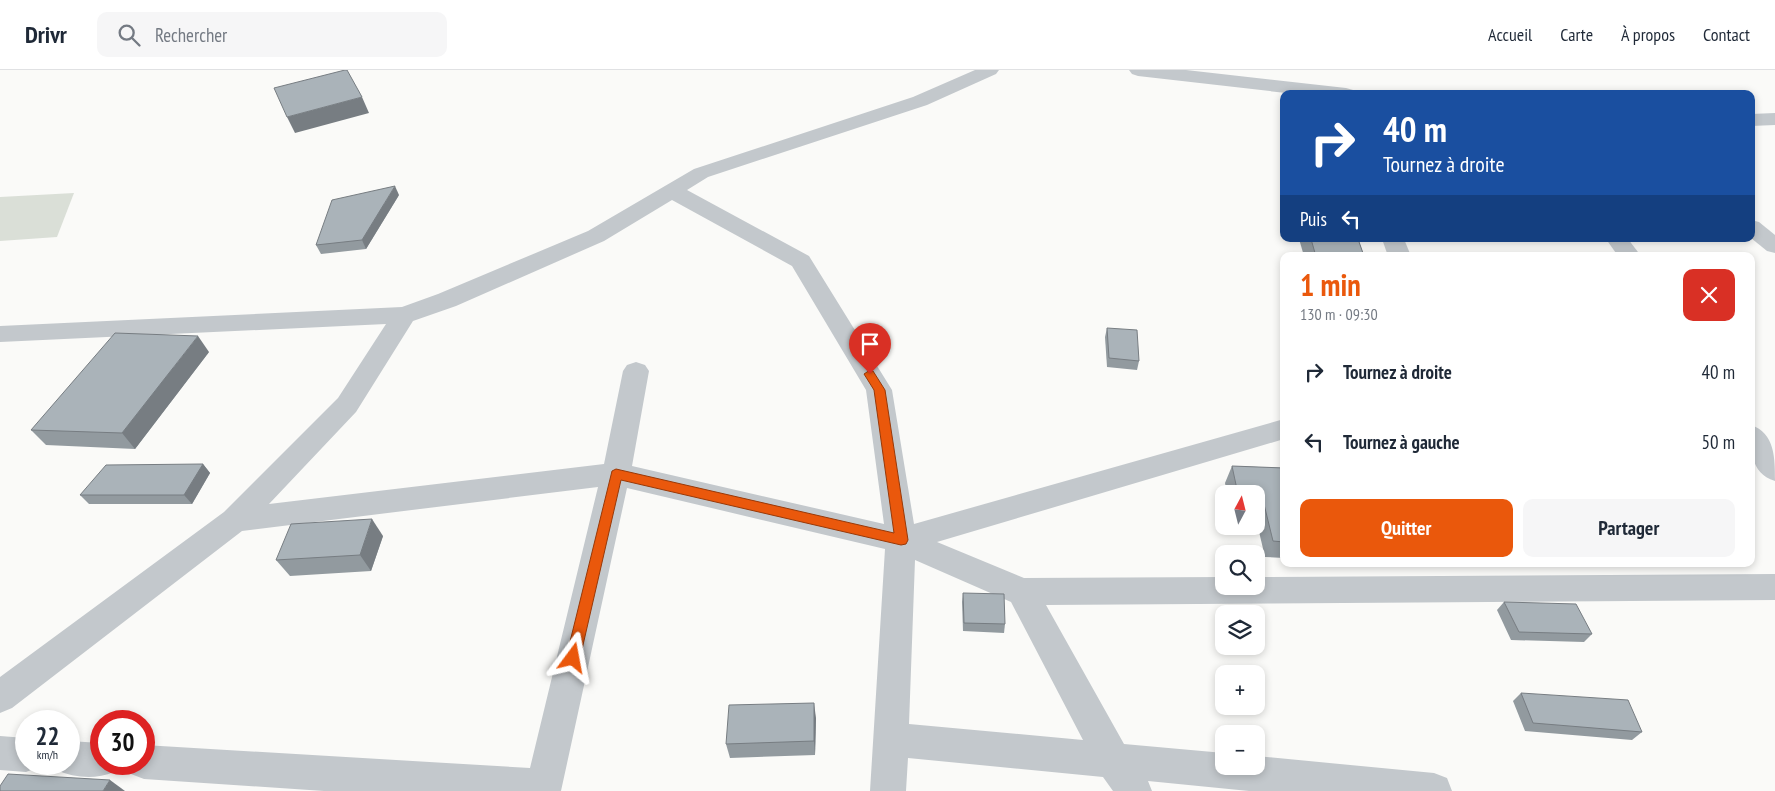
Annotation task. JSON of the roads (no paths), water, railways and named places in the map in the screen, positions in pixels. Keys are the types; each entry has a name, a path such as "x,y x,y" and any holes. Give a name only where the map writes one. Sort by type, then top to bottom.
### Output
{"street":[{"path":"0,334 404,315 447,300 596,236 701,173 920,101 990,70"},
{"path":"1138,70 1305,90"},
{"path":"1755,120 1775,119"},
{"path":"672,191 801,261 879,390 901,540 888,791"},
{"path":"1755,230 1775,246"},
{"path":"0,697 236,520 347,405 404,315"},
{"path":"155,763 543,789 616,474 636,371"},
{"path":"901,540 1280,429"},
{"path":"1755,441 1775,470"},
{"path":"236,520 616,474 901,540 1022,592 1775,587"},
{"path":"1022,592 1113,760 1134,791"},
{"path":"890,738 1113,760 1341,787 1434,791"},
{"path":"0,753 15,754"}]}
